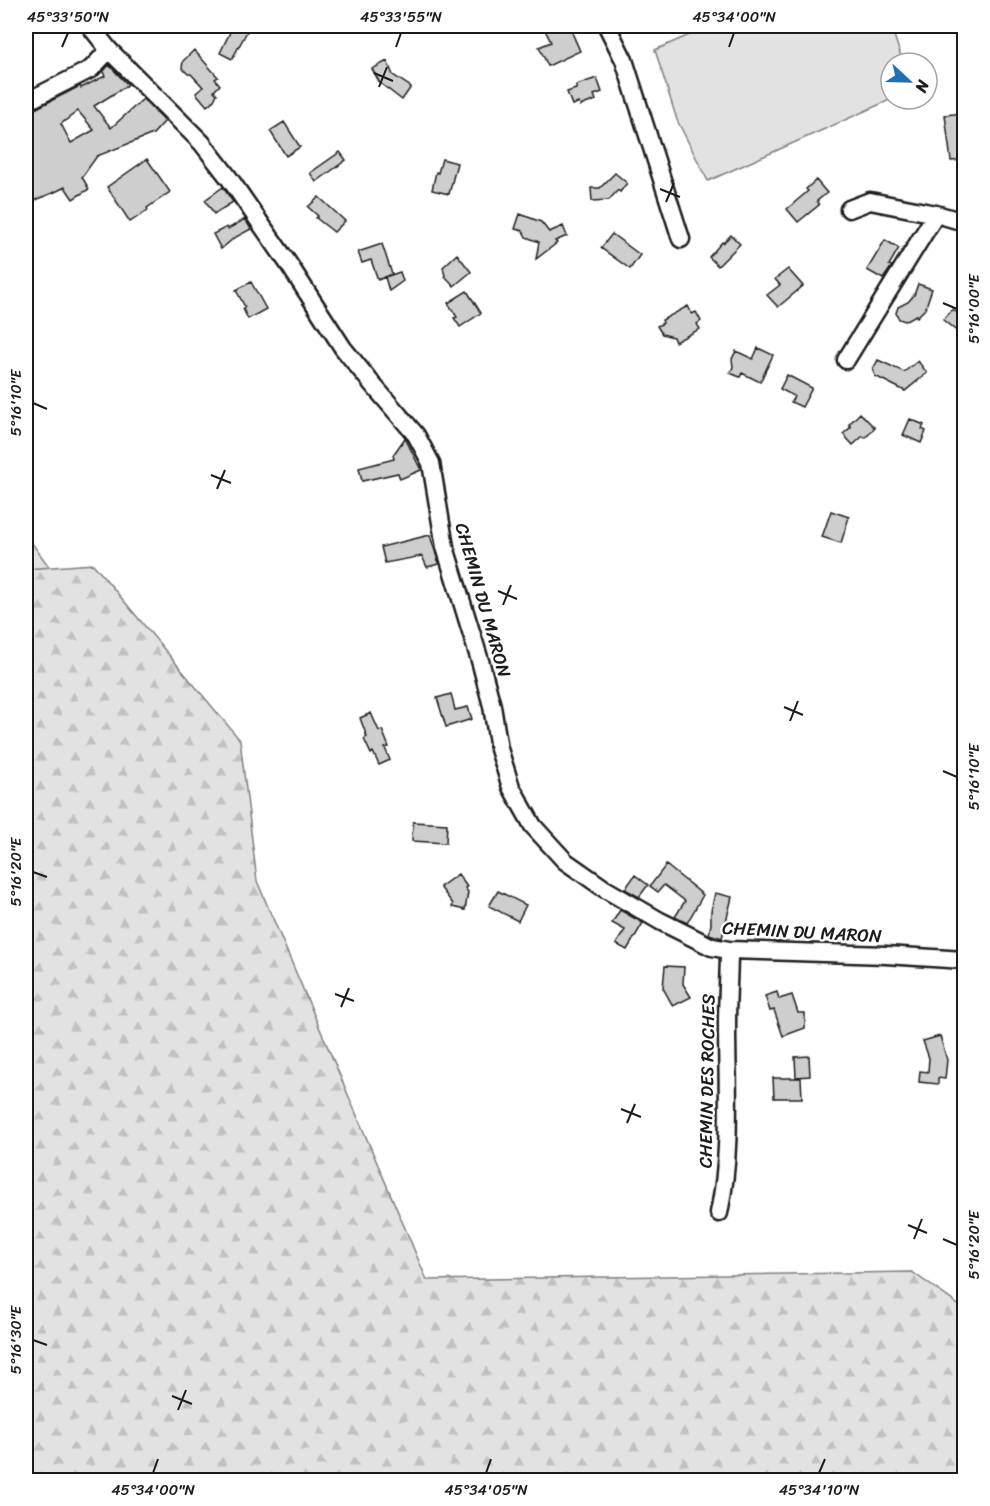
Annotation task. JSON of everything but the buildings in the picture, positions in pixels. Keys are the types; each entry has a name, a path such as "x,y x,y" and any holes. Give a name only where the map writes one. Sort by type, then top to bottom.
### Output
{"street":[{"name":"CHEMIN DU MARON","path":"90,26 109,50 202,143 288,263 343,348 416,435 431,463 445,547 481,664 492,706 499,750 511,787 533,826 565,861 604,889 712,947 729,950 964,960"},
{"path":"607,26 624,60 681,239"},
{"path":"26,102 91,69 109,50"},
{"path":"849,209 870,201 964,222"},
{"path":"846,360 936,214"},
{"name":"CHEMIN DES ROCHES","path":"719,1213 726,1154 729,950"}],"green space":[{"path":"710,26 891,26 899,51 879,51 879,105 708,181 677,120 655,50"},
{"path":"26,535 50,568 26,569"},
{"path":"93,564 240,740 257,881 427,1280 912,1272 964,1309 964,1480 26,1480 26,569"}]}
